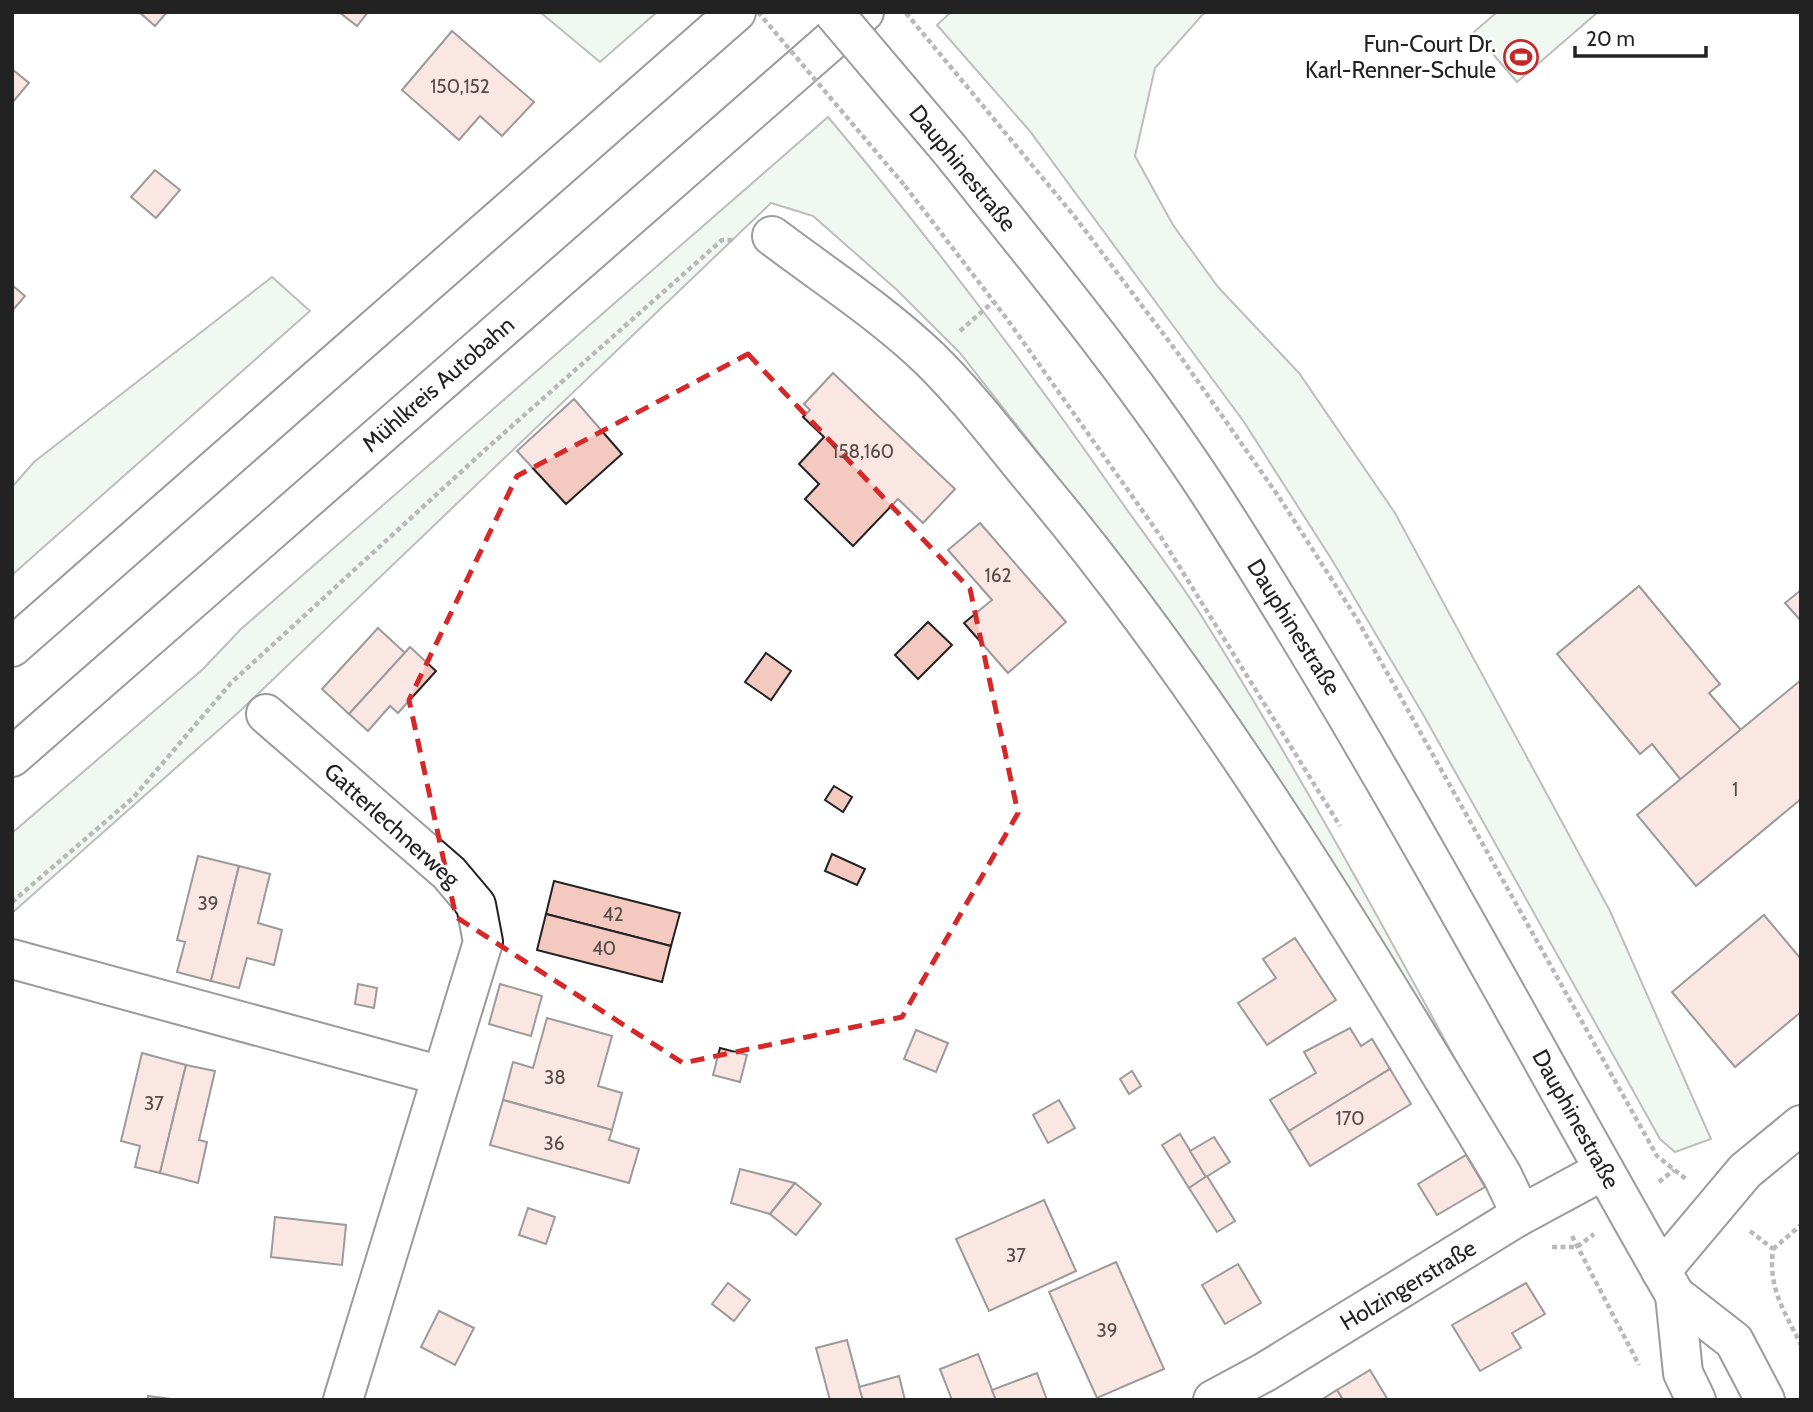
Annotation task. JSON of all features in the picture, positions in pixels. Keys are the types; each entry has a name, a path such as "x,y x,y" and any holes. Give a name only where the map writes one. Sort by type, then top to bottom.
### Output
{"main road":[{"path":"12,647 736,12"},
{"name":"Dauphinestraße","path":"833,12 950,150 1078,311 1215,501 1355,724 1668,1283 1734,1341 1765,1400"},
{"name":"Mühlkreis Autobahn","path":"12,757 864,12"},
{"path":"772,236 874,312 928,358 1082,538 1208,706 1322,881 1502,1175 1514,1200 1517,1217"},
{"name":"Gatterlechnerweg","path":"266,714 449,873 476,905 483,942 343,1400"},
{"path":"12,959 442,1076"},
{"path":"1668,1283 1717,1203 1745,1171 1801,1125"},
{"name":"Holzingerstraße","path":"1213,1400 1265,1372 1517,1217 1604,1170"},
{"name":"Dauphinestraße","path":"1668,1283 1683,1373 1696,1400"}],"path":[{"path":"758,12 905,187 993,302 969,324"},
{"path":"905,12 1076,217 1180,356 1279,497 1357,619 1657,1156 1773,1249"},
{"path":"12,902 134,798 231,683 486,449 722,240 772,236"},
{"path":"1553,1198 1644,1376"},
{"path":"1801,1225 1773,1249 1770,1273 1777,1297 1801,1345"}],"highlighted area":[{"path":"748,354 970,589 1018,813 902,1017 683,1063 456,917 409,700 517,476"}],"green space":[{"path":"540,12 657,12 600,62"},
{"path":"951,12 1205,12 1155,68 1135,156 1173,225 1218,287 1299,373 1395,513 1610,911 1711,1139 1675,1152 1660,1139 1424,716 1332,560 1244,422 1029,130 937,25"},
{"name":"Fun-Court Dr. Karl-Renner-Schule","path":"1497,12 1598,12 1517,82 1474,32"},
{"path":"828,117 1010,347 1193,603 1326,824 1516,1172 1216,695 1088,516 960,353 896,289 813,216 771,203 239,712 12,913 12,833 203,669 241,629"},
{"path":"272,277 310,311 12,575 12,487 34,462"}],"building":[{"path":"139,12 167,12 155,26"},
{"path":"339,12 368,12 357,26"},
{"path":"452,31 534,102 502,136 480,116 459,140 402,90"},
{"path":"12,69 29,83 12,103"},
{"path":"155,170 180,190 156,218 131,197"},
{"path":"12,285 25,296 12,311"},
{"path":"833,373 955,489 923,523 898,499 853,546 805,499 819,484 799,464 824,437 803,417 810,410 804,404"},
{"path":"574,399 622,454 566,504 517,451"},
{"path":"980,523 1066,622 1008,673 964,623 992,600 948,550"},
{"path":"1639,586 1720,684 1709,693 1741,730 1681,780 1652,744 1640,754 1557,654"},
{"path":"1801,590 1801,621 1785,603"},
{"path":"928,622 952,645 918,679 895,655"},
{"path":"378,628 405,653 349,714 322,689"},
{"path":"410,647 436,671 398,713 390,706 368,731 349,714"},
{"path":"766,653 791,671 771,700 745,682"},
{"path":"1801,680 1801,799 1696,886 1637,815"},
{"path":"834,786 852,797 843,812 825,800"},
{"path":"832,854 865,869 857,885 825,871"},
{"path":"198,856 239,866 211,981 177,972 185,942 177,940"},
{"path":"239,866 270,874 258,923 282,930 274,965 247,958 239,988 211,981"},
{"path":"554,881 680,913 671,946 546,914"},
{"path":"546,914 671,946 662,982 537,950"},
{"path":"1764,915 1801,959 1801,1012 1735,1067 1672,992"},
{"path":"1295,938 1336,1000 1267,1045 1238,1003 1276,978 1263,959"},
{"path":"358,984 377,988 374,1008 355,1004"},
{"path":"500,984 542,996 531,1036 489,1024"},
{"path":"547,1018 612,1036 598,1086 622,1093 612,1130 503,1100 513,1062 533,1068"},
{"path":"1350,1028 1361,1046 1372,1039 1390,1069 1289,1131 1270,1100 1316,1073 1304,1052"},
{"path":"916,1030 948,1043 936,1072 904,1059"},
{"path":"720,1048 747,1055 740,1082 713,1075"},
{"path":"142,1053 186,1065 160,1173 135,1167 140,1146 121,1141"},
{"path":"186,1065 215,1071 199,1140 207,1142 198,1183 160,1173"},
{"path":"1390,1069 1411,1104 1310,1166 1289,1131"},
{"path":"1132,1071 1141,1086 1129,1094 1120,1079"},
{"path":"503,1100 612,1130 609,1140 639,1149 629,1183 490,1145"},
{"path":"1059,1100 1075,1128 1048,1143 1033,1115"},
{"path":"1180,1134 1206,1177 1189,1188 1162,1145"},
{"path":"1214,1137 1230,1162 1206,1177 1190,1151"},
{"path":"1466,1155 1485,1187 1437,1215 1418,1184"},
{"path":"740,1169 795,1183 770,1214 731,1203"},
{"path":"1207,1176 1235,1221 1217,1232 1189,1188"},
{"path":"795,1183 821,1204 796,1235 770,1214"},
{"path":"1044,1200 1076,1271 989,1311 956,1239"},
{"path":"528,1208 555,1217 546,1244 519,1235"},
{"path":"275,1217 346,1225 342,1265 271,1257"},
{"path":"1116,1262 1164,1369 1097,1398 1049,1292"},
{"path":"1238,1264 1261,1303 1225,1324 1202,1285"},
{"path":"728,1283 750,1300 734,1321 712,1304"},
{"path":"1526,1283 1545,1314 1512,1333 1521,1348 1480,1371 1452,1325"},
{"path":"439,1311 474,1328 455,1365 421,1347"},
{"path":"847,1340 863,1400 830,1400 816,1348"},
{"path":"978,1354 996,1400 952,1400 940,1369"},
{"path":"1370,1370 1388,1400 1343,1400 1337,1390"},
{"path":"1037,1373 1047,1400 996,1400 992,1390"},
{"path":"899,1376 905,1400 863,1400 859,1387"},
{"path":"1337,1390 1343,1400 1321,1400"},
{"path":"148,1396 179,1400 148,1400"}],"place":[{"name":"Fun-Court Dr. Karl-Renner-Schule","path":"1521,57"}]}
